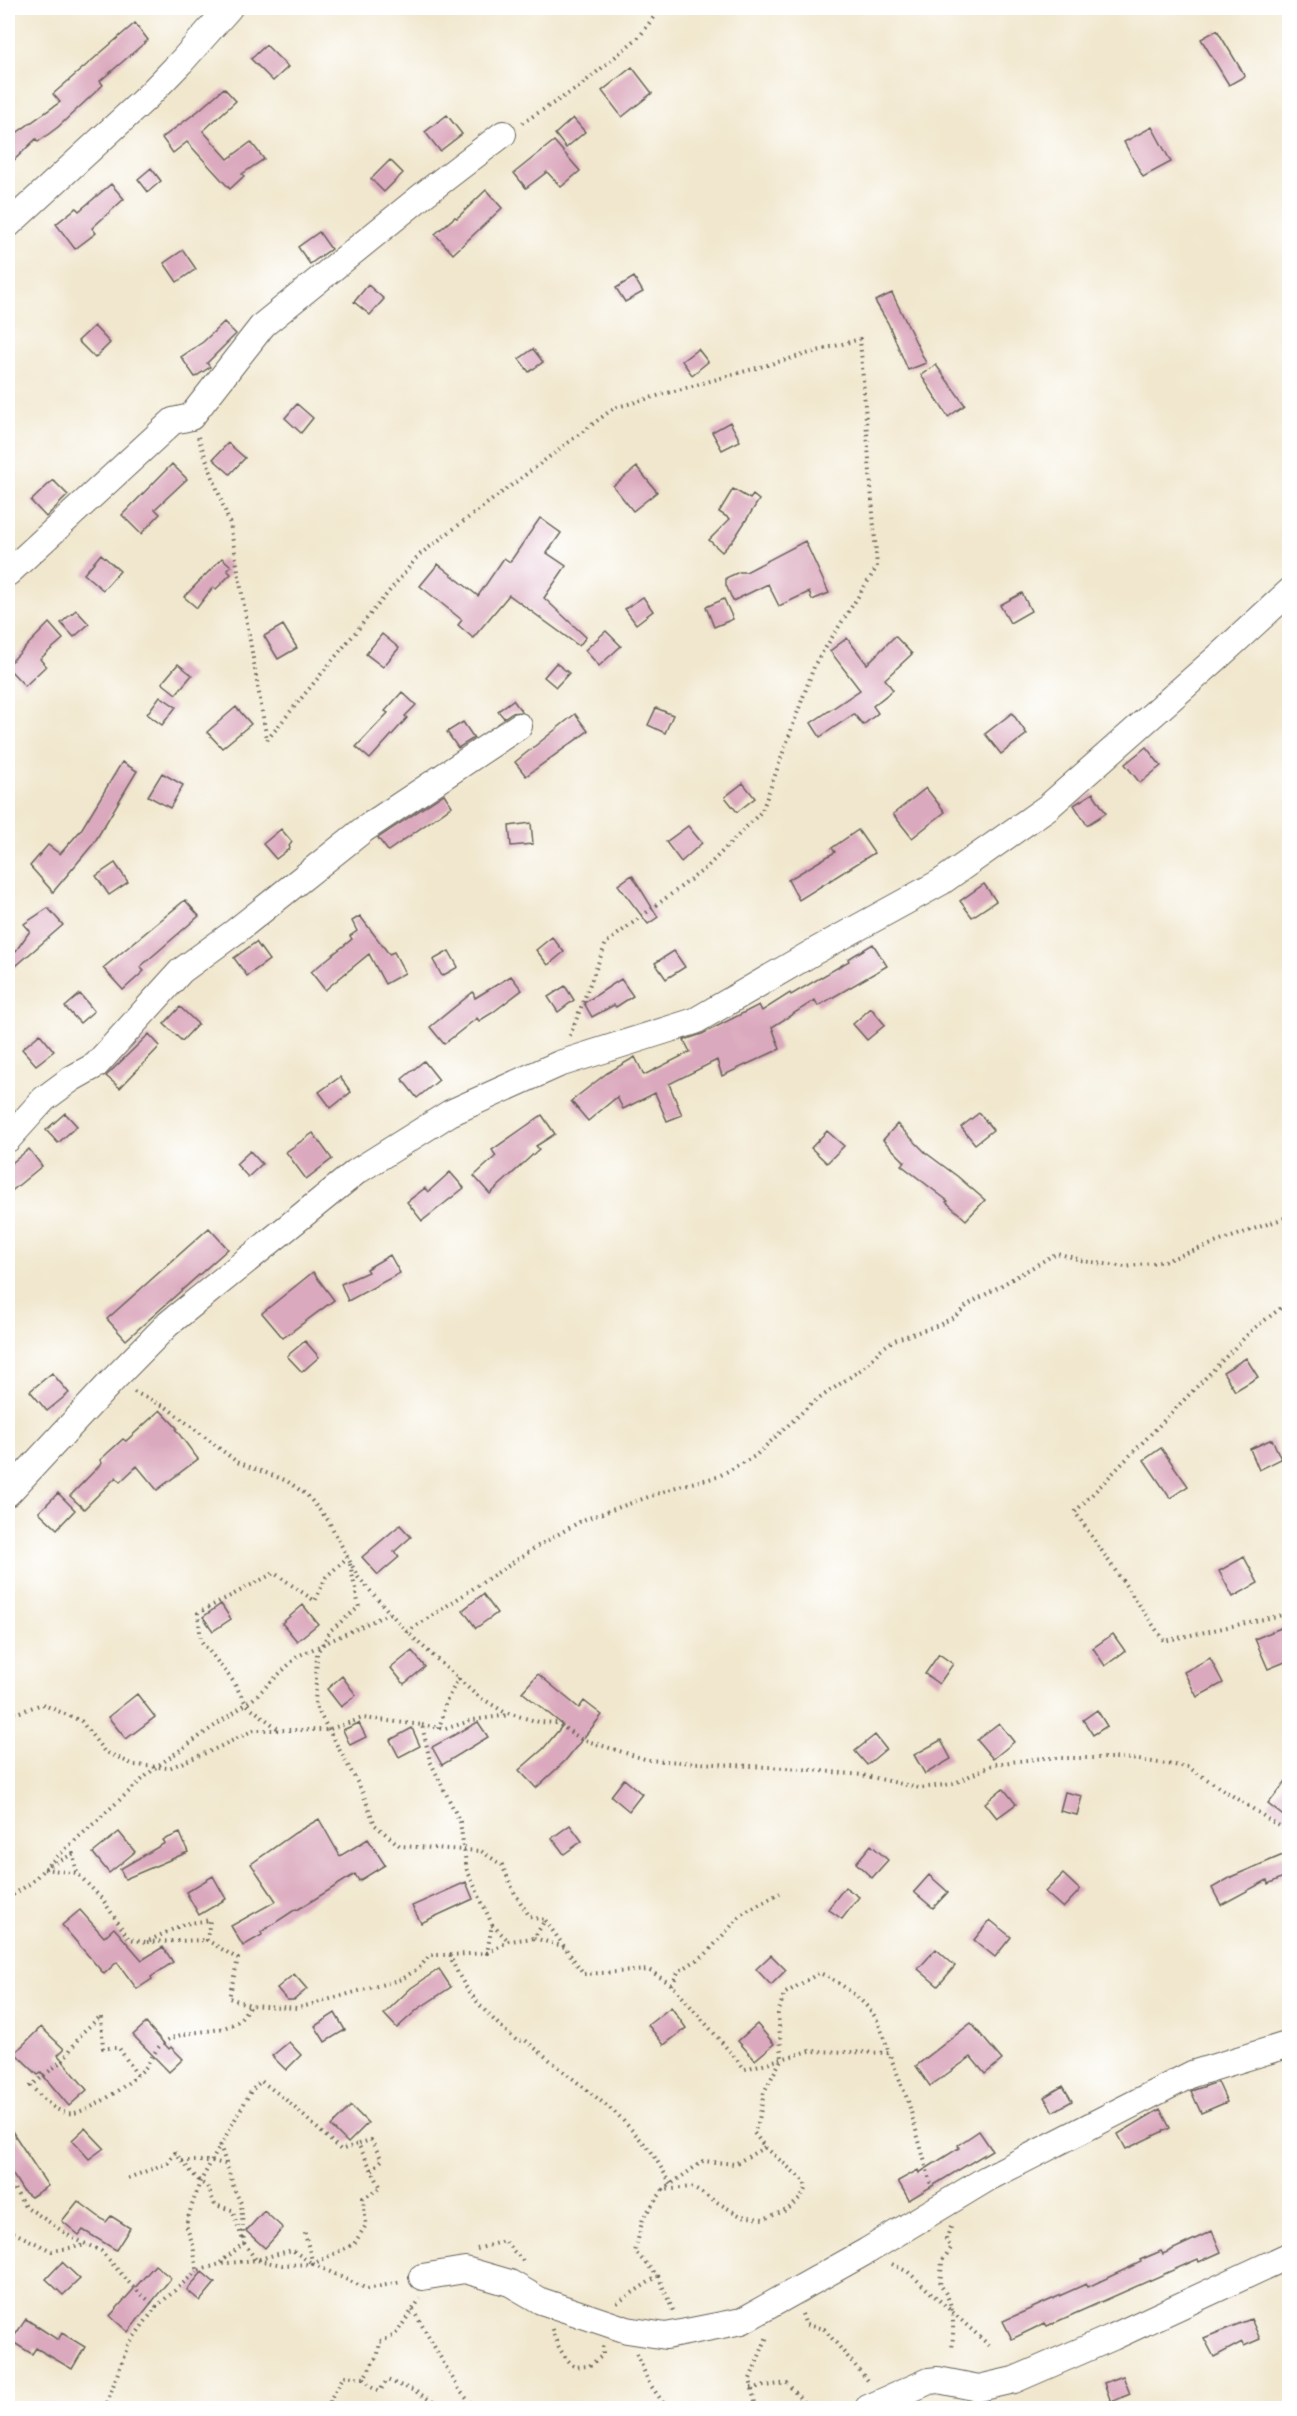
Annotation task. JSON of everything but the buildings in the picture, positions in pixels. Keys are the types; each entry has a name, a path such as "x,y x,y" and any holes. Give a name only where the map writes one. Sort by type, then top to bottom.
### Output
{"street":[{"path":"8,225 147,97 229,8"},
{"path":"8,573 173,421 191,417 263,325 422,196 503,134"},
{"path":"8,1493 168,1324 356,1172 450,1113 559,1064 695,1020 941,882 1048,807 1290,591"},
{"path":"8,1139 44,1099 71,1079 96,1065 181,971 236,932 363,830 519,726"},
{"path":"429,2276 465,2270 510,2283 541,2301 627,2330 666,2336 742,2321 867,2251 988,2178 1192,2074 1290,2044"},
{"path":"874,2407 929,2381 938,2380 979,2388 1014,2380 1290,2255"}],"path":[{"path":"503,134 579,87 640,36 660,8"},
{"path":"191,417 230,524 267,741 419,555 614,408 860,339 877,567 815,664 762,811 706,868 606,943 559,1064"},
{"path":"407,1632 538,1546 583,1520 679,1486 717,1477 740,1466 755,1456 811,1404 866,1366 880,1350 894,1340 939,1325 954,1317 969,1304 1057,1253 1084,1261 1125,1267 1135,1266 1165,1261 1290,1216"},
{"path":"1290,1301 1252,1330 1075,1512 1164,1641 1282,1615 1290,1621"},
{"path":"111,1382 166,1407 237,1462 287,1481 307,1495 328,1520 358,1577 407,1632 476,1694 504,1712 539,1722 557,1723 581,1739 648,1760 862,1775 920,1788 953,1784 994,1764 1043,1758 1124,1758 1188,1767 1290,1833"},
{"path":"348,1557 360,1607 331,1630 317,1653 315,1705 362,1791 375,1825 400,1846 481,1851 502,1865 515,1894 530,1917 545,1920 584,1974 648,1970 672,1985 746,2069 810,2050 890,2053"},
{"path":"277,1728 246,1704 233,1681 201,1641 198,1612 274,1573 315,1601 326,1577 348,1557"},
{"path":"8,1898 32,1883 44,1869 156,1767 246,1704 298,1656 390,1612"},
{"path":"439,1729 446,1701 459,1678"},
{"path":"8,1712 17,1713 42,1704 81,1721 104,1751 134,1765 169,1768 254,1730 277,1728 327,1730 363,1718 439,1729 473,1720 513,1714"},
{"path":"422,1725 430,1761 460,1822 467,1870 492,1924 509,1941"},
{"path":"44,1869 73,1854 77,1873 103,1900 129,1939 146,1942 207,1940 238,1959 229,1998 250,2005 298,2008 338,1998 402,1979 420,1967 430,1955 487,1953 509,1941 534,1938 565,1948"},
{"path":"44,1869 77,1873"},
{"path":"672,1985 678,1972 706,1954 742,1914 780,1893"},
{"path":"146,1942 184,1924 210,1920 207,1940"},
{"path":"534,1938 545,1920"},
{"path":"487,1953 492,1924"},
{"path":"450,1955 461,1979 496,2023 517,2041 525,2040 618,2115 651,2151 671,2184"},
{"path":"663,2190 691,2187 741,2216 763,2219 787,2210 801,2198 806,2187 804,2181 765,2147 754,2133 764,2092 782,2058 778,2014 784,1994 819,1973 834,1978 877,2019 951,2227 946,2239 951,2248 942,2261 940,2285 947,2293 952,2312 954,2326 952,2349"},
{"path":"137,2075 119,2048 103,2048 101,2016 83,2032 63,2060 30,2086 52,2107 68,2113 86,2108 122,2089 147,2067 161,2045 188,2032 237,2023 250,2005"},
{"path":"197,2271 193,2245 186,2225 200,2182 251,2091 261,2081 284,2098 341,2150 371,2140 382,2160 372,2170"},
{"path":"128,2178 168,2163 175,2153 200,2182 207,2186 215,2205 232,2210 244,2243 256,2260 282,2265 313,2264 354,2244 366,2225 363,2198 381,2188 357,2144"},
{"path":"220,2145 242,2203 244,2243"},
{"path":"683,2332 658,2276 635,2252 643,2218 663,2190 703,2161 735,2164 765,2147"},
{"path":"182,2161 212,2161 226,2164"},
{"path":"8,2179 24,2205 71,2237 101,2251 132,2286 156,2307"},
{"path":"8,2230 52,2251 88,2245"},
{"path":"304,2230 313,2264"},
{"path":"474,2251 504,2241 527,2266"},
{"path":"220,2264 244,2243"},
{"path":"105,2409 128,2345 156,2307 197,2271 220,2264 256,2260 292,2250 313,2264 367,2289 429,2276"},
{"path":"867,2251 908,2272 992,2348"},
{"path":"364,2378 378,2354 380,2342 395,2335 413,2310 429,2276"},
{"path":"541,2301 551,2316 558,2347 566,2360 575,2367 589,2367 603,2355 603,2308 622,2302 658,2276"},
{"path":"793,2293 806,2325 824,2329 870,2383 874,2407"},
{"path":"413,2310 460,2391 475,2409"},
{"path":"627,2330 649,2383 667,2409"},
{"path":"756,2409 750,2379 770,2330 772,2331"},
{"path":"330,2409 330,2400 344,2376 364,2378 371,2387 380,2391 387,2380 415,2391 443,2409"},
{"path":"751,2388 787,2383 805,2406 825,2409"}]}
